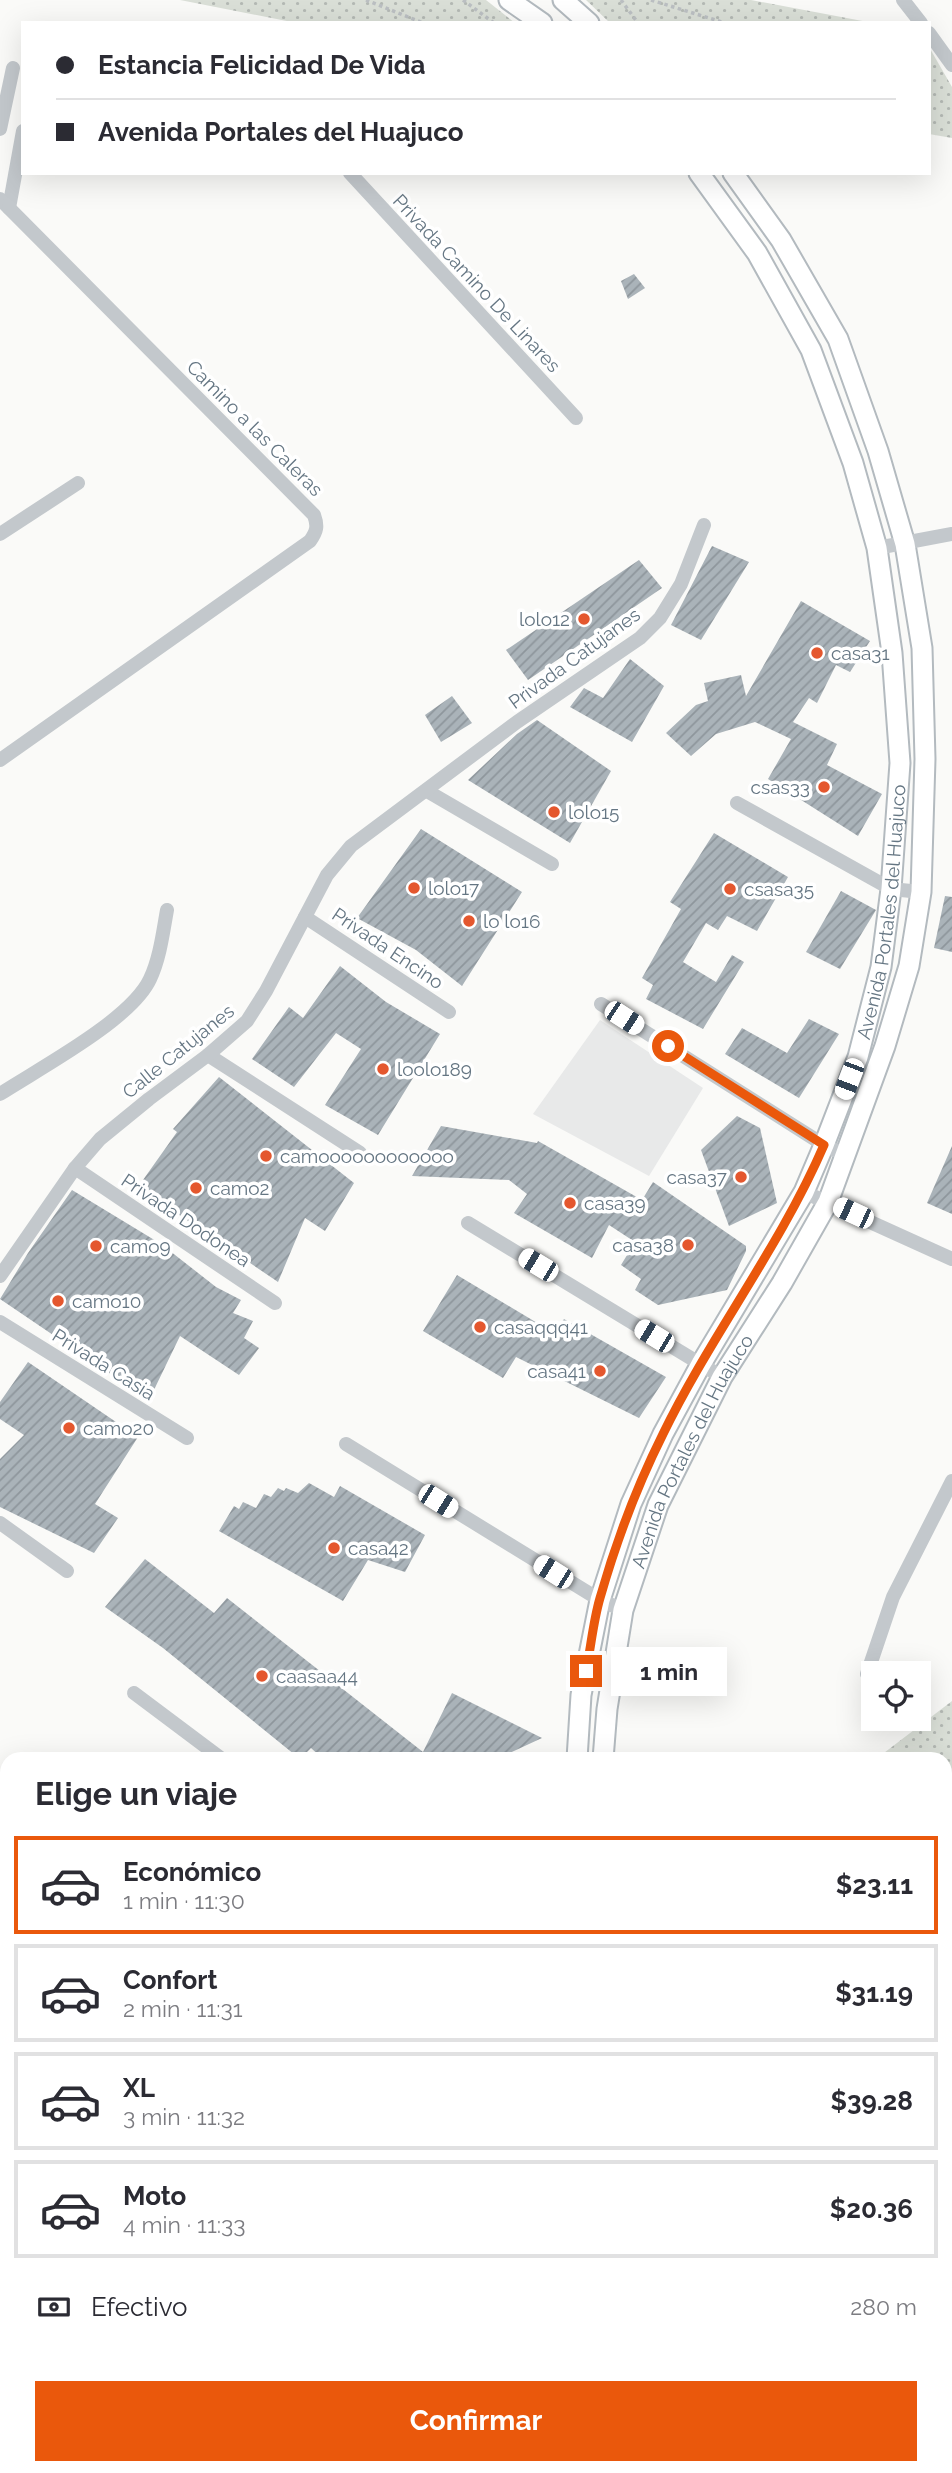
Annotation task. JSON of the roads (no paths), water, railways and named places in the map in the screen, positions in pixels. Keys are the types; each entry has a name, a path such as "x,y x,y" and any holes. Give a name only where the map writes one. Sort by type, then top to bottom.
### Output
{"street":[{"path":"509,0 539,21"},
{"path":"563,0 587,21"},
{"path":"902,0 919,21"},
{"path":"931,36 952,65"},
{"path":"0,129 12,67"},
{"path":"5,203 21,139"},
{"name":"Privada Camino De Linares","path":"352,175 576,418"},
{"name":"Avenida Portales del Huajuco","path":"577,1752 581,1695 600,1600 631,1504 663,1434 701,1364 804,1192 824,1145 858,1057 881,967 891,889 900,763 892,653 877,548 853,463 811,350 757,253 700,175"},
{"name":"Avenida Portales del Huajuco","path":"604,1752 607,1709 623,1610 658,1505 722,1377 782,1283 828,1202 886,1046 909,967 921,892 925,759 922,648 905,544 878,450 838,339 781,240 734,175"},
{"name":"Camino a las Caleras","path":"0,760 310,541 316,533 317,524 314,515 5,203"},
{"path":"0,534 78,483"},
{"name":"Privada Catujanes","path":"427,791 517,722 640,638 660,618 681,584 705,525"},
{"path":"877,548 952,534"},
{"path":"427,791 552,863"},
{"name":"Calle Catujanes","path":"0,1276 75,1168 100,1139 149,1098 208,1055 247,1020 266,991 327,875 351,846 427,791"},
{"path":"737,803 891,889 921,892"},
{"path":"0,1094 99,1031 136,1001 150,979 167,910"},
{"name":"Privada Encino","path":"305,917 449,1012"},
{"path":"601,1004 824,1145 846,1155"},
{"path":"208,1055 360,1153"},
{"name":"Privada Dodonea","path":"75,1168 275,1303"},
{"path":"804,1192 952,1259"},
{"path":"468,1223 722,1377"},
{"name":"Privada Casia","path":"0,1322 187,1438"},
{"path":"346,1444 600,1600 623,1610"},
{"path":"871,1661 893,1597 950,1490"},
{"path":"0,1523 67,1571"},
{"path":"134,1693 213,1752"}],"place":[{"name":"lolo12","path":"584,619"},
{"name":"casa31","path":"817,653"},
{"name":"csas33","path":"824,787"},
{"name":"lolo15","path":"554,812"},
{"name":"lolo17","path":"414,888"},
{"name":"csasa35","path":"730,889"},
{"name":"lo lo16","path":"469,921"},
{"name":"loolo189","path":"383,1069"},
{"name":"camoooooooooooo","path":"266,1156"},
{"name":"casa37","path":"741,1177"},
{"name":"camo2","path":"196,1188"},
{"name":"casa39","path":"570,1203"},
{"name":"casa38","path":"688,1245"},
{"name":"camo9","path":"96,1246"},
{"name":"camo10","path":"58,1301"},
{"name":"casaqqq41","path":"480,1327"},
{"name":"casa41","path":"600,1371"},
{"name":"camo20","path":"69,1428"},
{"name":"casa42","path":"334,1548"},
{"name":"caasaa44","path":"262,1676"}]}
